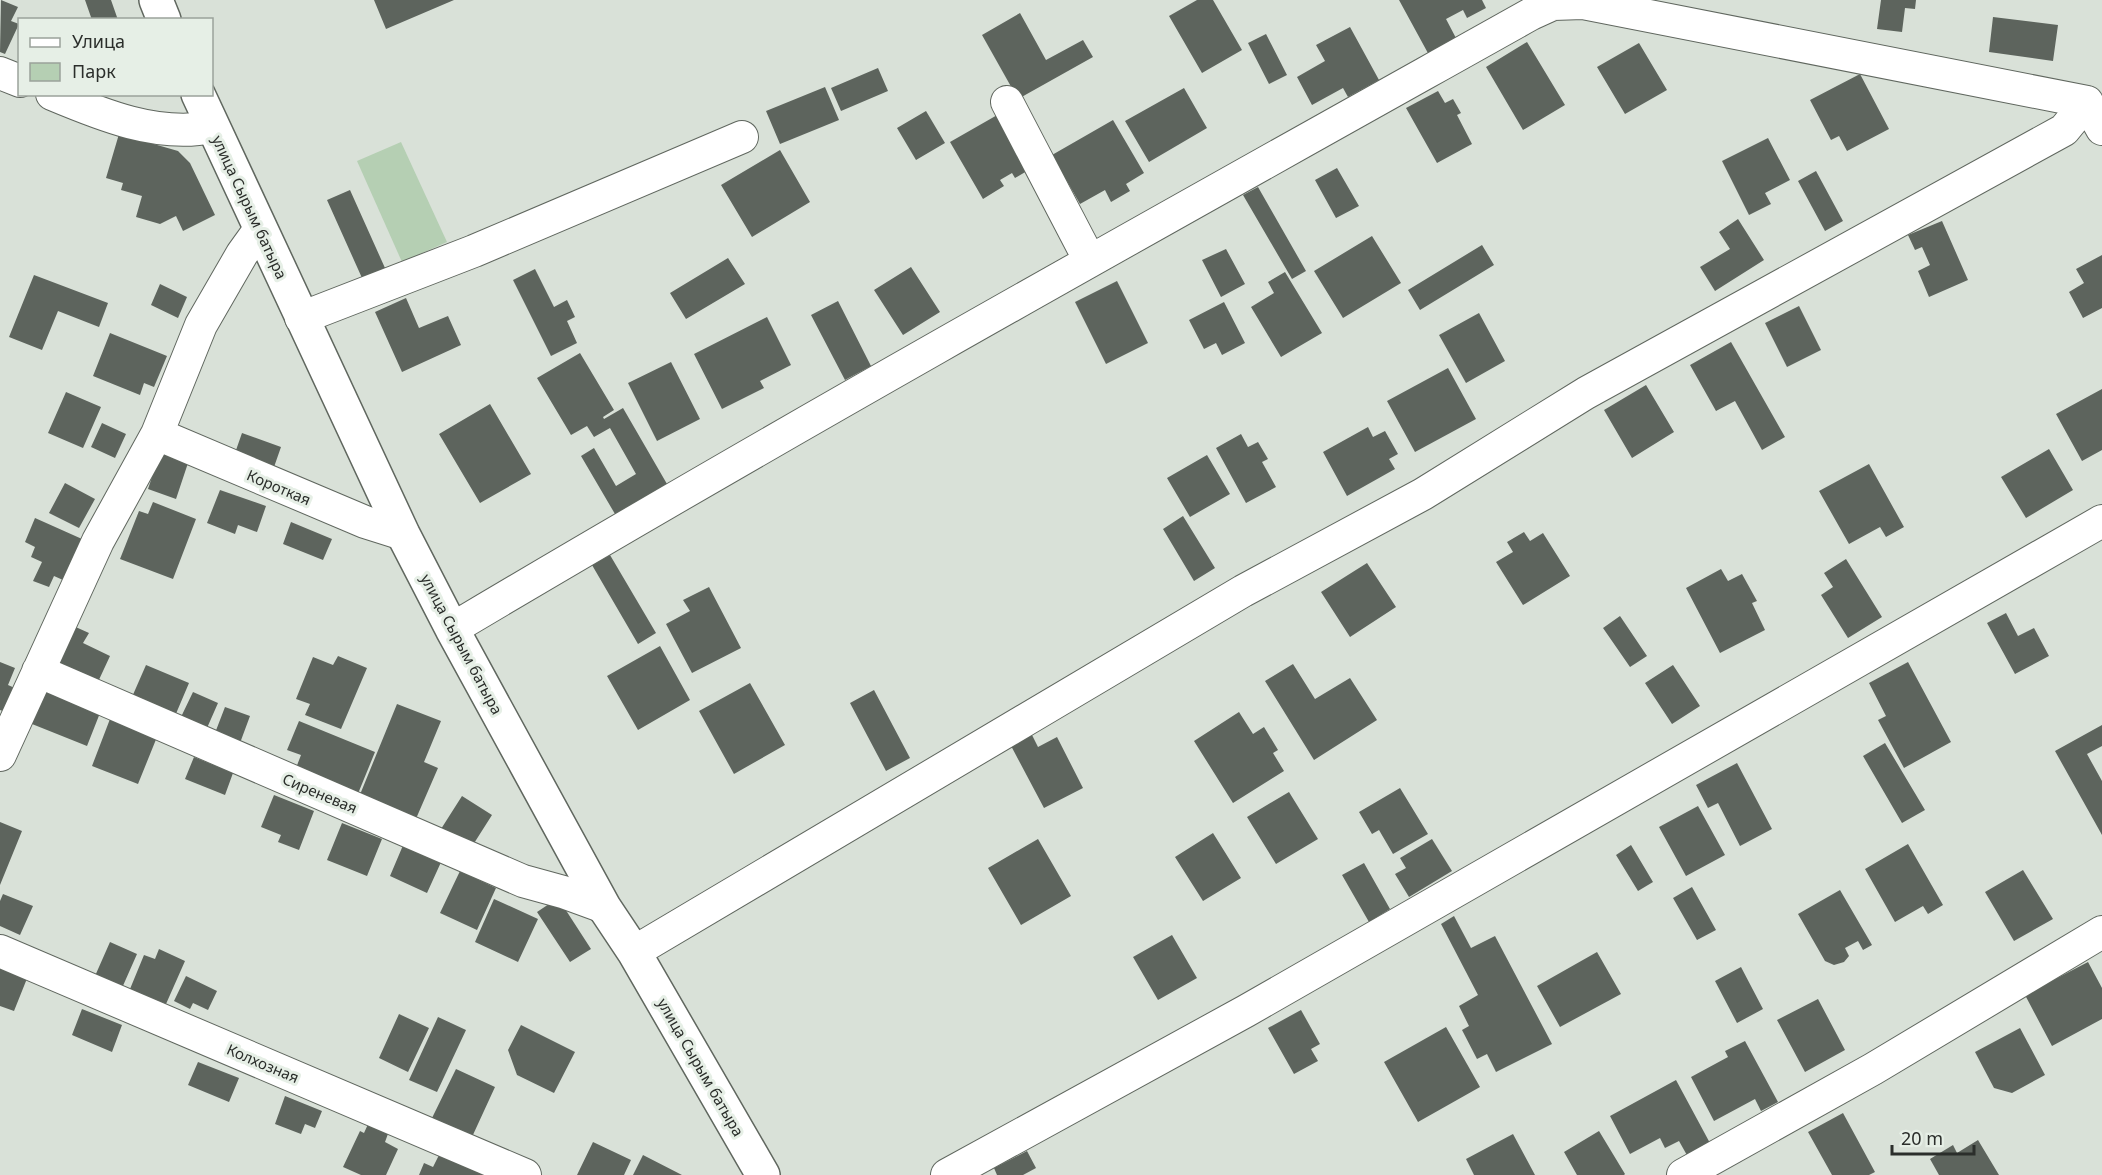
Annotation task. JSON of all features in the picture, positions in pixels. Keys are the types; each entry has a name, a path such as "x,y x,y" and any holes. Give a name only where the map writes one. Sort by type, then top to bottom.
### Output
{"street":[{"path":"156,0 163,18"},
{"path":"452,629 655,508 1090,261 1531,14 1553,4 1583,2 2087,102 2102,129"},
{"path":"0,73 18,80"},
{"path":"57,96 90,110 142,126 192,131 212,127"},
{"name":"улица Сырым батыра","path":"199,96 403,534 452,629 604,907 634,951 763,1175"},
{"path":"1007,102 1090,261"},
{"path":"634,951 1243,591 1423,494 1586,393 2064,130 2087,102"},
{"path":"301,318 474,251 742,137"},
{"path":"0,755 98,541 157,434 201,325 260,229"},
{"name":"Короткая","path":"157,434 365,522 403,534"},
{"path":"948,1175 1246,1011 2102,521"},
{"name":"Сиреневая","path":"38,671 523,881 604,907"},
{"path":"1683,1175 1873,1069 2102,932"},
{"name":"Колхозная","path":"0,951 525,1175"}],"green space":[{"path":"401,142 447,242 402,262 357,161"}],"building":[{"path":"1,0 18,7 11,21 18,24 18,26 5,54 0,52"},
{"path":"85,0 111,0 117,18 91,18"},
{"path":"374,0 454,0 386,29"},
{"path":"1197,0 1213,0 1242,50 1202,73 1169,16"},
{"path":"1399,0 1482,0 1486,8 1467,18 1463,10 1446,19 1457,40 1429,55"},
{"path":"1881,0 1916,0 1915,9 1905,8 1902,32 1877,29"},
{"path":"1020,13 1046,60 1083,40 1093,57 1018,99 982,35"},
{"path":"1993,17 2058,25 2053,61 1989,52"},
{"path":"1350,27 1379,80 1348,97 1343,88 1312,105 1297,77 1325,61 1316,45"},
{"path":"1266,34 1287,75 1269,84 1248,43"},
{"path":"1527,42 1565,105 1523,130 1486,67"},
{"path":"1639,43 1667,90 1625,114 1597,67"},
{"path":"878,68 888,91 841,111 831,88"},
{"path":"1860,74 1889,129 1847,151 1839,136 1831,140 1810,100"},
{"path":"825,87 839,120 780,144 766,111"},
{"path":"1184,88 1207,128 1149,162 1125,121"},
{"path":"1438,91 1445,103 1453,99 1461,113 1457,115 1472,144 1437,163 1406,108"},
{"path":"926,111 945,143 916,160 897,128"},
{"path":"999,114 1032,168 1015,178 1012,173 1000,180 1004,186 983,199 950,142"},
{"path":"1113,120 1144,173 1126,184 1130,191 1111,202 1105,190 1080,204 1052,155"},
{"path":"119,134 178,151 190,163 215,215 183,231 176,216 160,224 136,217 142,196 121,190 123,183 106,178"},
{"path":"1768,138 1790,180 1765,193 1771,204 1749,215 1722,161"},
{"path":"780,150 810,202 752,237 721,185"},
{"path":"1337,168 1359,206 1336,218 1315,180"},
{"path":"1816,171 1843,221 1825,231 1798,181"},
{"path":"1258,187 1306,271 1292,279 1243,195"},
{"path":"350,190 385,268 362,278 327,200"},
{"path":"1738,219 1764,260 1715,291 1700,267 1730,249 1719,232"},
{"path":"1942,221 1968,280 1929,297 1918,271 1930,265 1922,247 1915,250 1908,235"},
{"path":"1372,236 1401,283 1343,318 1314,271"},
{"path":"1482,245 1494,265 1420,310 1408,290"},
{"path":"1226,249 1245,284 1221,297 1202,260"},
{"path":"2102,255 2102,308 2083,318 2069,292 2084,283 2076,269"},
{"path":"728,258 745,284 686,319 670,293"},
{"path":"911,267 940,312 903,335 874,290"},
{"path":"535,269 554,307 567,300 575,317 567,321 577,343 551,356 513,280"},
{"path":"1285,272 1322,333 1281,357 1251,307 1274,293 1268,282"},
{"path":"34,275 108,303 99,327 58,311 42,350 9,337"},
{"path":"1117,281 1148,343 1106,364 1075,302"},
{"path":"160,284 187,297 178,318 151,305"},
{"path":"406,298 419,328 448,316 461,345 402,372 375,312"},
{"path":"838,301 871,366 845,380 811,315"},
{"path":"1224,302 1245,343 1222,355 1216,343 1204,349 1189,320"},
{"path":"1799,306 1821,350 1787,367 1765,323"},
{"path":"1479,313 1505,361 1466,383 1439,335"},
{"path":"767,317 791,365 760,381 764,388 722,409 694,354"},
{"path":"110,333 167,356 154,387 144,383 140,395 93,376"},
{"path":"1731,342 1785,437 1762,450 1735,401 1716,411 1690,365"},
{"path":"580,353 614,410 603,417 604,419 623,408 667,484 615,514 581,456 594,448 616,486 636,474 610,428 594,437 587,426 571,435 537,378"},
{"path":"671,362 700,419 657,441 628,383"},
{"path":"1448,368 1476,419 1415,452 1387,401"},
{"path":"1646,385 1674,432 1632,458 1604,410"},
{"path":"2102,389 2102,450 2082,461 2056,414"},
{"path":"66,392 101,407 83,448 48,433"},
{"path":"490,404 531,474 480,503 439,434"},
{"path":"102,423 126,434 115,458 91,447"},
{"path":"1368,427 1373,437 1385,431 1398,454 1389,459 1395,469 1347,496 1323,452"},
{"path":"242,433 281,447 274,467 235,453"},
{"path":"1241,434 1248,447 1258,442 1268,459 1262,462 1276,487 1246,503 1216,448"},
{"path":"162,447 190,457 176,499 148,489"},
{"path":"2049,449 2073,490 2026,518 2001,477"},
{"path":"1207,455 1230,494 1190,517 1167,478"},
{"path":"1869,464 1904,527 1886,537 1880,527 1849,544 1819,491"},
{"path":"65,483 95,499 79,528 49,513"},
{"path":"220,490 266,506 257,532 238,525 235,534 207,523"},
{"path":"153,502 196,519 173,579 120,559 139,511 148,514"},
{"path":"1183,516 1215,568 1194,581 1163,529"},
{"path":"35,518 82,539 63,580 54,576 49,587 33,581 42,562 31,557 35,547 25,542"},
{"path":"291,522 332,539 323,560 283,544"},
{"path":"1524,532 1530,541 1543,533 1570,576 1523,605 1496,562 1513,552 1507,542"},
{"path":"610,555 656,633 638,644 592,565"},
{"path":"1846,559 1882,617 1848,638 1821,595 1833,587 1824,573"},
{"path":"1367,563 1396,607 1350,637 1321,592"},
{"path":"1721,569 1728,581 1742,574 1757,601 1752,603 1765,630 1720,653 1686,588"},
{"path":"709,587 741,648 692,673 666,624 690,611 683,600"},
{"path":"2006,613 2018,636 2034,628 2049,656 2015,674 1987,623"},
{"path":"1620,616 1647,656 1630,667 1603,628"},
{"path":"69,624 89,633 83,643 110,656 97,684 51,663"},
{"path":"660,646 690,700 638,730 607,676"},
{"path":"338,656 367,668 341,729 305,715 310,704 296,699 313,657 333,665"},
{"path":"0,662 15,668 8,685 17,689 8,713 0,710"},
{"path":"1908,662 1951,742 1904,768 1878,720 1886,716 1869,683"},
{"path":"1293,664 1315,699 1350,678 1377,720 1314,760 1265,681"},
{"path":"146,665 189,683 175,716 132,697"},
{"path":"1673,665 1700,706 1672,724 1645,683"},
{"path":"750,683 785,745 734,774 699,711"},
{"path":"874,690 910,758 886,771 850,703"},
{"path":"44,691 100,713 87,746 32,724"},
{"path":"193,692 218,703 207,728 181,717"},
{"path":"397,704 441,721 424,762 438,768 415,821 359,797"},
{"path":"225,707 250,716 240,743 215,733"},
{"path":"1239,712 1253,734 1264,727 1278,750 1273,753 1284,771 1233,803 1194,741"},
{"path":"110,719 157,737 138,784 92,766"},
{"path":"299,721 375,752 355,801 296,768 301,755 287,750"},
{"path":"2102,725 2102,746 2087,754 2102,781 2102,835 2055,751"},
{"path":"1030,731 1038,747 1057,737 1083,788 1044,808 1009,742"},
{"path":"1885,743 1925,810 1902,823 1863,756"},
{"path":"194,757 233,773 225,795 185,779"},
{"path":"1737,763 1772,829 1740,846 1718,803 1708,808 1696,785"},
{"path":"1400,788 1428,834 1393,854 1379,830 1372,834 1359,812"},
{"path":"1289,792 1318,839 1276,864 1247,817"},
{"path":"274,795 314,811 299,850 278,842 281,835 261,827"},
{"path":"462,796 492,815 471,848 441,829"},
{"path":"1698,806 1725,855 1686,876 1659,827"},
{"path":"0,822 22,831 0,885"},
{"path":"342,823 382,839 367,876 327,860"},
{"path":"1213,833 1241,878 1203,901 1175,857"},
{"path":"1038,839 1071,896 1021,925 988,868"},
{"path":"1432,839 1452,871 1409,897 1395,874 1406,868 1400,858"},
{"path":"404,843 442,860 427,893 390,876"},
{"path":"1908,844 1943,905 1928,914 1923,906 1895,922 1865,869"},
{"path":"1631,845 1653,882 1638,891 1616,855"},
{"path":"1364,863 1390,909 1369,922 1342,875"},
{"path":"2023,870 2053,919 2014,941 1985,892"},
{"path":"460,871 496,888 477,930 440,913"},
{"path":"1692,887 1716,930 1697,940 1673,898"},
{"path":"1840,890 1872,945 1863,950 1858,941 1845,948 1849,956 1844,962 1834,965 1825,961 1798,914"},
{"path":"3,894 33,906 20,935 0,926 0,901"},
{"path":"558,898 591,949 570,962 537,912"},
{"path":"494,899 538,919 518,962 475,942"},
{"path":"1454,916 1471,948 1495,936 1552,1044 1496,1072 1487,1054 1477,1059 1462,1030 1469,1026 1459,1006 1478,995 1441,924"},
{"path":"1172,935 1197,978 1158,1000 1133,957"},
{"path":"110,942 137,954 122,988 95,976"},
{"path":"159,949 185,961 166,1004 130,989 144,955 155,959"},
{"path":"1597,952 1621,994 1560,1027 1537,986"},
{"path":"2088,962 2102,988 2102,1019 2052,1046 2025,995"},
{"path":"0,966 28,976 14,1011 0,1006"},
{"path":"1741,967 1763,1009 1737,1023 1715,981"},
{"path":"186,976 217,991 208,1010 193,1003 190,1009 174,1001"},
{"path":"1818,999 1845,1050 1805,1072 1777,1020"},
{"path":"82,1009 122,1025 112,1052 72,1035"},
{"path":"1301,1010 1320,1044 1311,1049 1318,1061 1294,1074 1268,1028"},
{"path":"399,1014 429,1028 408,1072 379,1058"},
{"path":"438,1017 466,1030 437,1092 409,1080"},
{"path":"521,1025 575,1052 554,1093 517,1075 508,1050"},
{"path":"1446,1027 1480,1087 1418,1122 1384,1062"},
{"path":"2020,1028 2045,1075 2012,1093 1994,1088 1975,1052"},
{"path":"1745,1041 1778,1102 1761,1111 1755,1099 1714,1121 1691,1077 1728,1057 1725,1051"},
{"path":"198,1062 239,1078 229,1102 188,1085"},
{"path":"456,1069 495,1087 472,1137 432,1118"},
{"path":"1676,1080 1711,1145 1688,1157 1679,1141 1665,1148 1660,1138 1630,1154 1610,1116"},
{"path":"285,1096 322,1111 315,1128 305,1124 301,1134 275,1124"},
{"path":"1843,1113 1875,1172 1869,1175 1832,1175 1808,1132"},
{"path":"369,1122 389,1131 385,1142 398,1149 386,1175 361,1175 343,1167 360,1131 364,1133"},
{"path":"1599,1131 1624,1175 1577,1175 1564,1152"},
{"path":"1513,1134 1535,1175 1474,1175 1466,1159"},
{"path":"1978,1140 1999,1175 1939,1175 1930,1159 1953,1145 1957,1153"},
{"path":"593,1142 631,1160 624,1175 577,1175"},
{"path":"1027,1151 1036,1168 1023,1175 997,1175 994,1168"},
{"path":"439,1155 486,1175 419,1175 424,1163 433,1167"},
{"path":"643,1155 682,1175 633,1175"}]}
